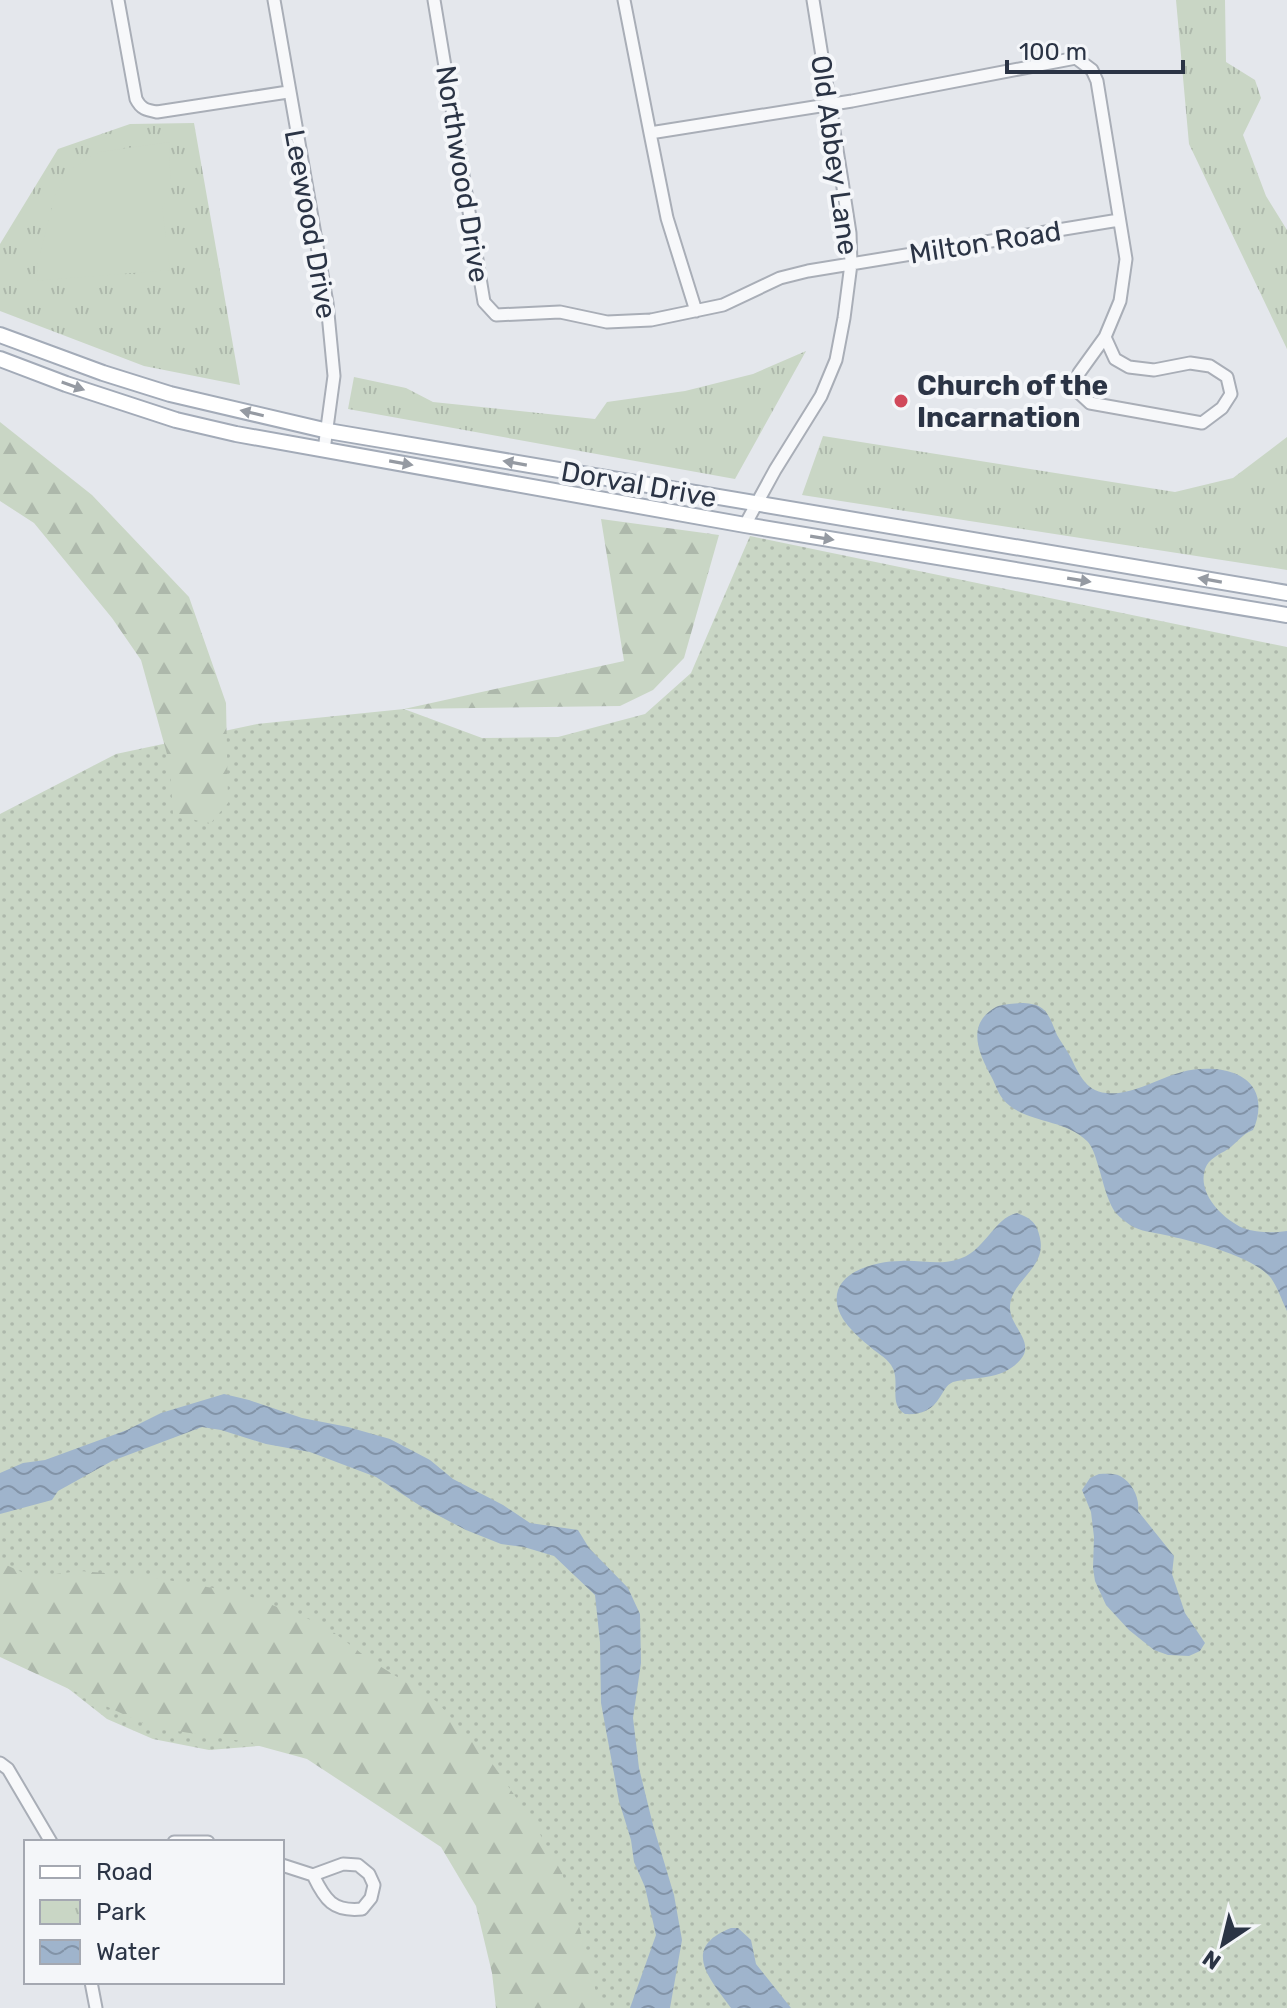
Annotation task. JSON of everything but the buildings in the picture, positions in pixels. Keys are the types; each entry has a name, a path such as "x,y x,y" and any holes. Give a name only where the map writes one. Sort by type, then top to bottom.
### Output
{"main road":[{"name":"Dorval Drive","path":"0,335 170,394 328,431 1287,593"},
{"name":"Dorval Drive","path":"0,359 176,420 236,434 745,525 1287,615"}],"street":[{"path":"118,0 136,99 139,106 147,111 288,92"},
{"name":"Leewood Drive","path":"274,0 327,303 334,376 324,450"},
{"name":"Northwood Drive","path":"434,0 484,302 496,315 560,312 617,322 651,320 723,305 780,278 851,264"},
{"path":"624,0 667,218 696,311"},
{"name":"Old Abbey Lane","path":"745,525 821,396 836,360 851,264 850,233 813,0"},
{"path":"650,133 831,104 1076,58 1092,70 1097,81 1126,259 1120,301 1105,337 1079,373 1076,390 1090,403 1202,423 1222,408 1231,394 1227,377 1210,366 1190,363 1154,370 1129,367 1115,359 1105,337"},
{"name":"Milton Road","path":"851,264 1119,220"},
{"path":"0,1763 8,1769 50,1840"},
{"path":"284,1866 313,1875 343,1864 358,1865 369,1874 374,1885 371,1898 362,1909 345,1911 332,1904 313,1875"},
{"path":"91,1984 96,2008"}],"green space":[{"path":"1176,0 1225,0 1226,62 1255,80 1261,98 1243,135 1266,196 1287,230 1287,349 1189,144"},
{"path":"194,123 240,385 144,366 0,311 0,244 58,149 130,124"},
{"path":"169,142 171,194 162,207 170,270 33,281 55,195 70,169 99,152"},
{"path":"806,351 735,479 348,409 354,377 406,388 433,402 595,419 607,402 685,391 753,374"},
{"path":"0,422 92,495 189,597 226,703 228,803 210,824 173,814 170,765 141,660 112,618 34,523 0,501"},
{"path":"823,436 1175,492 1233,478 1287,437 1287,570 802,495"},
{"path":"601,519 719,535 684,658 653,690 620,706 404,709 624,661"},
{"path":"750,536 1287,647 1287,2008 529,2008 445,1829 295,1743 209,1750 153,1739 107,1719 23,1653 0,1640 0,814 116,754 257,724 404,709 482,738 558,737 645,714 691,673"},
{"path":"0,1562 32,1577 80,1571 145,1576 241,1593 324,1625 370,1660 436,1701 491,1762 532,1820 562,1873 589,1958 599,2008 496,2008 492,1973 476,1906 441,1847 307,1759 241,1741 151,1727 0,1657"}],"water":[{"path":"1020,1003 1035,1005 1045,1011 1079,1074 1093,1089 1106,1093 1125,1092 1182,1072 1201,1069 1232,1072 1248,1082 1258,1099 1253,1130 1209,1162 1205,1169 1205,1188 1220,1212 1243,1228 1265,1232 1287,1231 1287,1311 1271,1278 1251,1263 1222,1250 1127,1223 1110,1202 1087,1141 1069,1129 1019,1112 1003,1099 982,1057 978,1030 987,1014 996,1007"},
{"path":"1017,1213 1030,1219 1037,1228 1041,1249 1034,1266 1016,1290 1010,1308 1024,1340 1025,1353 1006,1371 953,1382 929,1409 905,1414 897,1404 891,1365 841,1316 837,1297 842,1282 856,1271 884,1262 956,1260 974,1250 1001,1221"},
{"path":"224,1394 302,1418 390,1439 430,1460 453,1479 530,1523 578,1530 589,1548 628,1588 640,1614 641,1663 633,1718 639,1768 674,1895 682,1940 670,2008 630,2008 656,1935 619,1801 601,1703 595,1595 554,1556 501,1544 466,1530 422,1507 376,1477 310,1452 202,1427 112,1461 58,1491 52,1500 0,1514 0,1473 127,1430 161,1413"},
{"path":"1099,1474 1118,1475 1128,1482 1136,1496 1138,1511 1174,1556 1172,1574 1185,1613 1205,1643 1200,1651 1189,1656 1168,1655 1154,1650 1129,1630 1106,1605 1095,1581 1091,1512 1082,1490 1090,1478"},
{"path":"738,1928 751,1940 756,1964 791,2008 731,2008 708,1975 703,1954 715,1936"}],"place":[{"name":"Church of the Incarnation","path":"901,401"}]}
